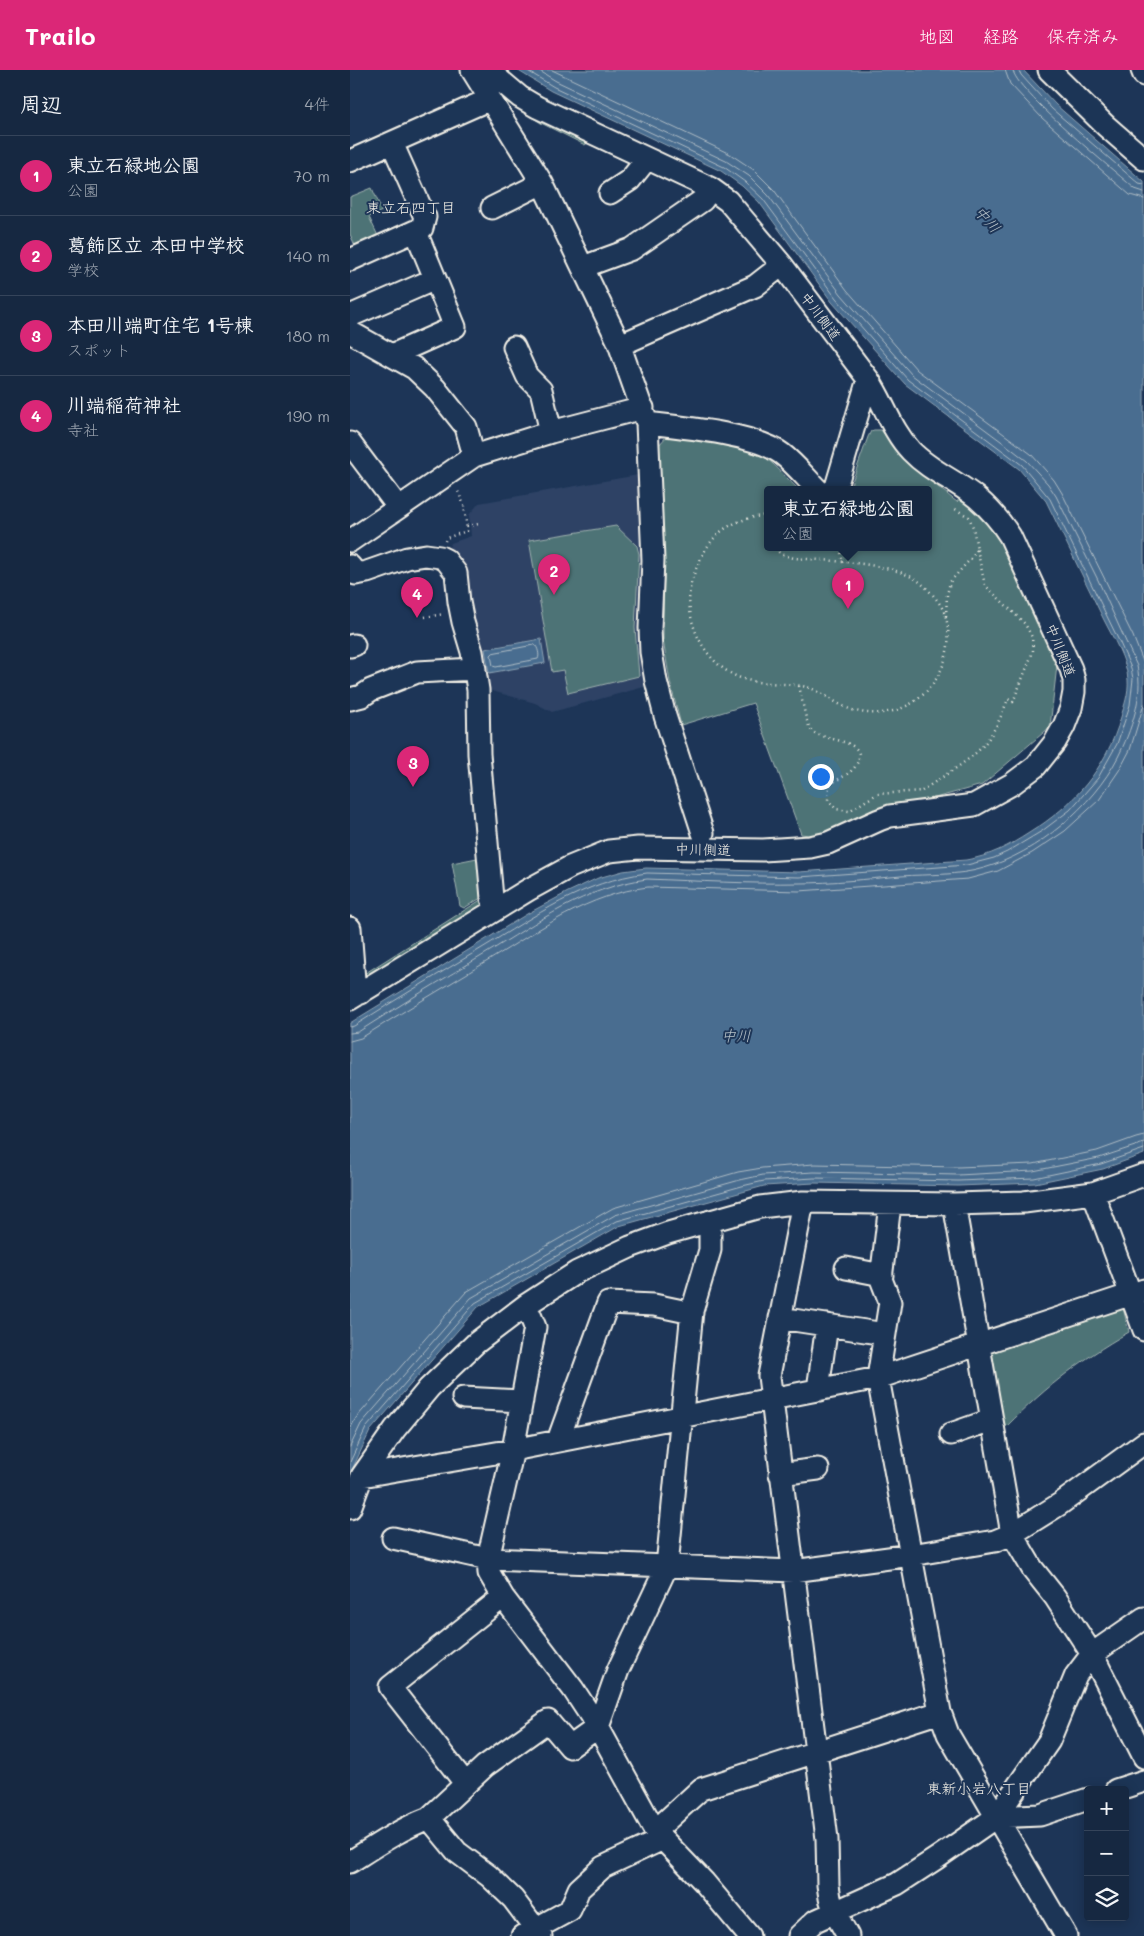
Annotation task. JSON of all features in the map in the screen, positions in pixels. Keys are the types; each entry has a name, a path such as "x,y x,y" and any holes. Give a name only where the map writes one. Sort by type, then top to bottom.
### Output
{"street":[{"path":"472,70 542,184 620,345 645,415 653,560 650,628 651,652 663,708 687,788 703,833"},
{"name":"中川側道","path":"355,996 495,909 570,867 609,851 638,848 763,850 804,848 828,843 890,816 974,805 1012,784 1036,766 1055,742 1064,726 1071,708 1074,692 1074,680 1066,656 1003,526 977,498 911,451 886,415 881,401 868,378 782,265 728,201 710,188 646,160 537,107 520,97 488,70"},
{"path":"1049,70 1106,126 1144,159"},
{"path":"1142,70 1144,75"},
{"path":"350,161 490,99"},
{"path":"350,260 422,228 425,217 392,143"},
{"path":"610,193 630,180 646,160"},
{"path":"492,208 542,184"},
{"path":"583,267 632,249 703,200 710,188"},
{"path":"392,355 456,327 416,232"},
{"path":"620,345 755,286 782,265"},
{"path":"435,279 351,330 423,376 453,409 466,427 474,456"},
{"path":"514,347 527,376 541,390 551,432"},
{"path":"836,486 868,378"},
{"path":"854,430 868,411 872,410 886,415"},
{"path":"350,541 474,456 551,432 645,415 745,438 767,445 782,454 814,486"},
{"path":"352,449 398,507"},
{"path":"350,566 356,574 407,558 426,555 440,557 450,564 456,573 462,622 472,652 478,690 478,754 492,898 495,909"},
{"path":"350,699 362,696 371,690 417,672 475,669"},
{"path":"350,928 355,996"},
{"path":"350,1508 362,1476 395,1429 429,1388 476,1343 526,1305 577,1272 613,1255 668,1233 760,1207 803,1202 954,1204 1024,1202 1093,1193 1144,1175"},
{"path":"1093,1193 1137,1292 1144,1330"},
{"path":"803,1202 769,1376 827,1839 828,1885 834,1911 848,1936"},
{"path":"890,1204 881,1279 890,1302 878,1378 940,1712 948,1734 1066,1936"},
{"path":"954,1204 1012,1534 1032,1568 1055,1597 1092,1654 1144,1757"},
{"path":"350,1862 389,1838 429,1818 485,1766 548,1721 570,1747 598,1727 618,1670 667,1566 692,1313 710,1250 710,1221"},
{"path":"846,1268 882,1275"},
{"path":"362,1476 681,1419 878,1378 1137,1292"},
{"path":"560,1440 560,1435 608,1303 654,1305 692,1313"},
{"path":"526,1305 535,1327 513,1450 488,1559 489,1573 503,1597 573,1689 598,1727 659,1835 704,1882 748,1936"},
{"path":"780,1318 885,1334"},
{"path":"820,1390 819,1382 827,1325"},
{"path":"463,1398 522,1401"},
{"path":"951,1434 991,1420"},
{"path":"393,1538 488,1559 793,1571 911,1555 995,1541 1012,1534 1060,1504 1144,1443"},
{"path":"780,1474 818,1469"},
{"path":"465,1783 390,1687 503,1597"},
{"path":"800,1936 815,1921 897,1884 996,1817 1050,1741 1076,1675 1092,1654 1144,1618"},
{"path":"429,1818 457,1852 488,1876 513,1899 533,1934 570,1910 579,1889 603,1867 659,1835 701,1789 816,1754 940,1712"},
{"path":"1128,1786 1144,1781"},
{"path":"996,1817 1040,1814 1084,1800"}],"path":[{"path":"440,557 446,538 467,531 464,505 451,471"},
{"path":"799,686 808,724 812,730 820,736 849,742 857,749 858,760 856,765 833,782 828,791 828,800 836,810 849,811 877,794 922,791 971,756 984,744 992,733 1008,700 1012,702 1033,651 1032,637 1025,624 991,593 985,585 976,549 973,527 969,517 955,509"},
{"path":"764,516 728,525 705,547 692,576 689,604 696,635 710,656 729,672 744,680 799,686 820,692 844,707 866,713 888,712 905,707 920,698 939,676 948,642 946,618 947,595 950,582 973,556 976,549"},
{"path":"466,526 478,524"},
{"path":"778,551 786,557 891,569 908,574 922,583 937,600 946,618"},
{"path":"841,551 843,563"},
{"path":"922,791 925,812"}],"shaded area":[{"path":"638,475 644,553 640,627 644,687 552,712 535,703 485,689 447,552 451,543 471,536 469,515 479,503"}],"green space":[{"path":"480,70 590,141 585,145 541,123 510,103 504,107"},
{"path":"372,188 382,211 369,217 379,238 356,248 350,234 350,197"},
{"path":"881,430 905,461 957,502 962,495 972,503 997,535 1057,665 1050,727 982,785 873,815 818,836 801,834 753,703 681,725 670,682 663,640 664,566 658,446 667,436 704,441 747,450 766,458 775,465 795,486 764,486 764,551 932,551 932,486 850,486 871,431"},
{"path":"616,526 637,546 639,554 635,628 639,676 568,693 563,670 552,672 529,540"},
{"path":"482,857 486,895 464,908 460,906 452,863"},
{"path":"487,896 486,906 373,978 364,974"},
{"path":"1122,1304 1129,1332 1093,1354 1060,1378 1029,1404 999,1434 983,1350"}],"water":[{"name":"中川","path":"517,70 1023,70 1056,105 1144,182 1144,1154 1103,1169 1035,1183 958,1186 814,1183 764,1186 619,1226 478,1307 370,1431 350,1474 350,1023 527,914 598,878 623,871 646,868 799,872 966,860 999,850 1022,838 1045,822 1074,798 1086,784 1107,753 1115,736 1128,690 1127,672 1119,649 1046,501 1019,469 905,384 832,302 759,202 742,186 721,171 551,91"},
{"path":"541,639 545,663 489,673 485,649"}],"place":[{"name":"葛飾区立 本田中学校","path":"554,595"},
{"name":"東立石緑地公園","path":"848,609"},
{"name":"川端稲荷神社","path":"417,618"},
{"name":"本田川端町住宅 1号棟","path":"413,787"}],"district":[{"name":"東立石四丁目","path":"411,207"},
{"name":"東新小岩八丁目","path":"979,1788"}]}
